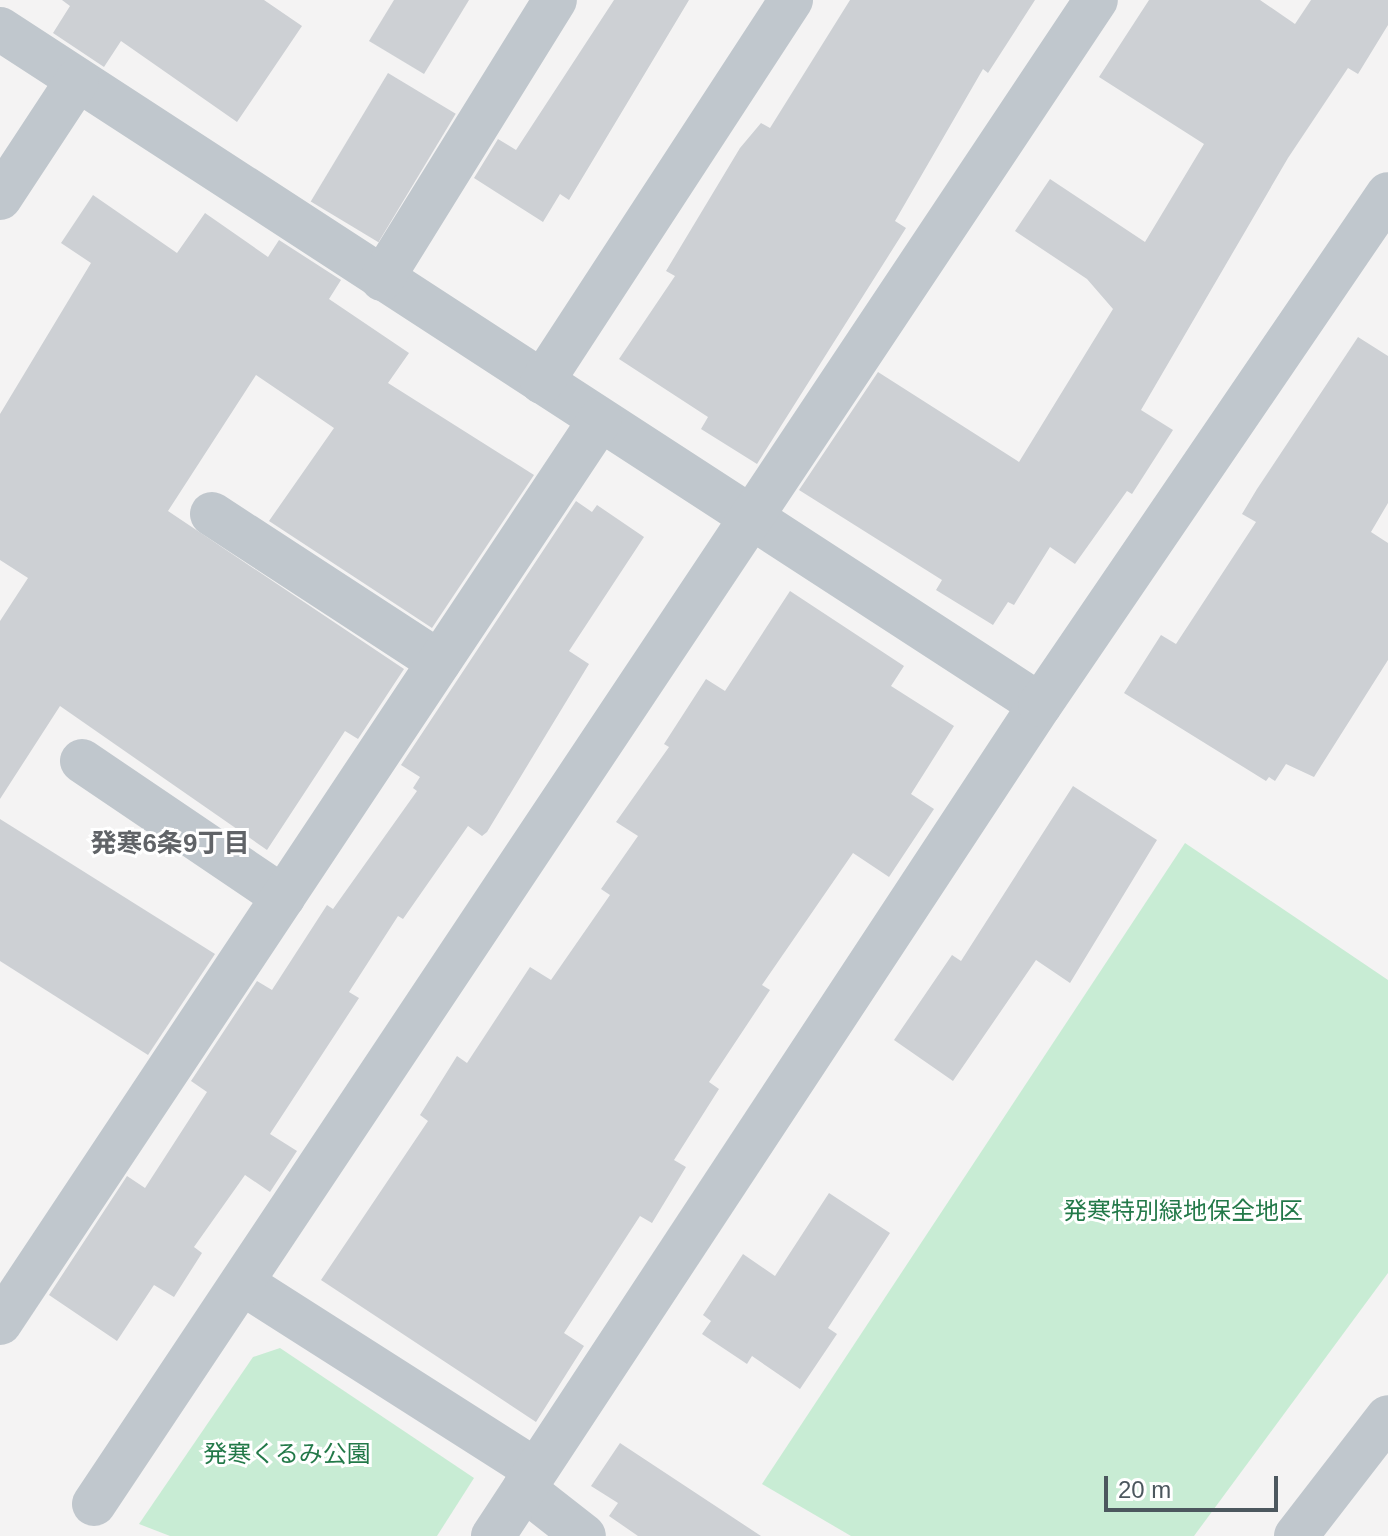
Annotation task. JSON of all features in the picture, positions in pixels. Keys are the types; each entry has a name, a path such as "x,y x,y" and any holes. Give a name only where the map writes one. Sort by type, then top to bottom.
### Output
{"street":[{"path":"382,279 555,0"},
{"path":"542,382 791,0"},
{"path":"94,1504 1096,0"},
{"path":"0,29 1040,705"},
{"path":"0,198 77,81"},
{"path":"493,1536 1040,705 1388,194"},
{"path":"0,1323 600,420"},
{"path":"212,514 439,662"},
{"path":"82,761 283,897"},
{"path":"242,1283 530,1480 584,1536"},
{"path":"1296,1536 1388,1417"}],"green space":[{"name":"発寒特別緑地保全地区","path":"1185,843 1388,980 1388,1273 1194,1536 851,1536 762,1484"},
{"name":"発寒くるみ公園","path":"280,1348 474,1478 437,1536 170,1536 139,1524 253,1357"}],"building":[{"path":"62,0 264,0 302,26 237,122 121,41 104,67 53,33 70,6"},
{"path":"394,0 469,0 424,74 369,41"},
{"path":"614,0 689,0 569,200 560,194 543,222 474,178 498,139 516,150"},
{"path":"850,0 1035,0 988,73 983,69 895,221 906,228 757,464 701,429 708,417 619,359 675,276 666,271 740,148 761,123 770,128"},
{"path":"1149,0 1260,0 1295,24 1311,0 1388,0 1388,25 1358,74 1348,68 1288,158 1141,410 1173,430 1132,494 1127,491 1075,564 1050,547 1014,605 1008,602 993,625 936,590 942,580 799,490 878,372 1019,462 1113,309 1087,279 1015,231 1050,179 1145,242 1204,144 1099,77"},
{"path":"388,73 456,114 378,242 311,202"},
{"path":"93,195 177,253 205,213 268,257 279,240 341,280 329,299 409,353 388,383 534,475 432,628 269,521 334,428 256,375 168,511 404,669 358,739 345,731 267,850 60,706 0,799 0,621 28,578 0,560 0,414 91,263 61,243"},
{"path":"1358,337 1388,356 1388,503 1371,532 1388,543 1388,660 1314,777 1286,764 1275,781 1269,777 1266,781 1124,693 1161,635 1176,644 1256,522 1242,514"},
{"path":"576,501 592,512 597,505 644,537 569,651 589,664 487,832 482,836 468,826 403,919 398,916 349,992 359,998 270,1134 297,1151 270,1192 245,1175 194,1247 202,1253 174,1297 154,1285 117,1341 49,1295 127,1176 145,1188 207,1092 191,1081 257,981 272,990 327,905 333,909 417,791 413,788 420,777 401,765"},
{"path":"790,591 904,666 891,686 954,726 911,794 934,809 889,877 853,853 762,985 770,990 709,1082 719,1089 674,1160 686,1167 652,1223 640,1216 564,1333 584,1346 536,1422 321,1280 428,1121 420,1115 457,1056 467,1063 530,967 551,980 610,895 601,889 638,836 616,822 669,747 664,744 706,679 725,691"},
{"path":"1073,786 1157,840 1070,983 1036,960 953,1081 894,1040 952,955 961,961"},
{"path":"0,819 215,954 148,1055 0,961"},
{"path":"829,1193 890,1233 828,1328 837,1334 800,1389 752,1356 747,1364 702,1334 711,1321 703,1315 743,1254 775,1276"},
{"path":"620,1443 761,1536 638,1536 609,1516 618,1503 591,1486"}],"district":[{"name":"発寒6条9丁目","path":"170,844"}]}
